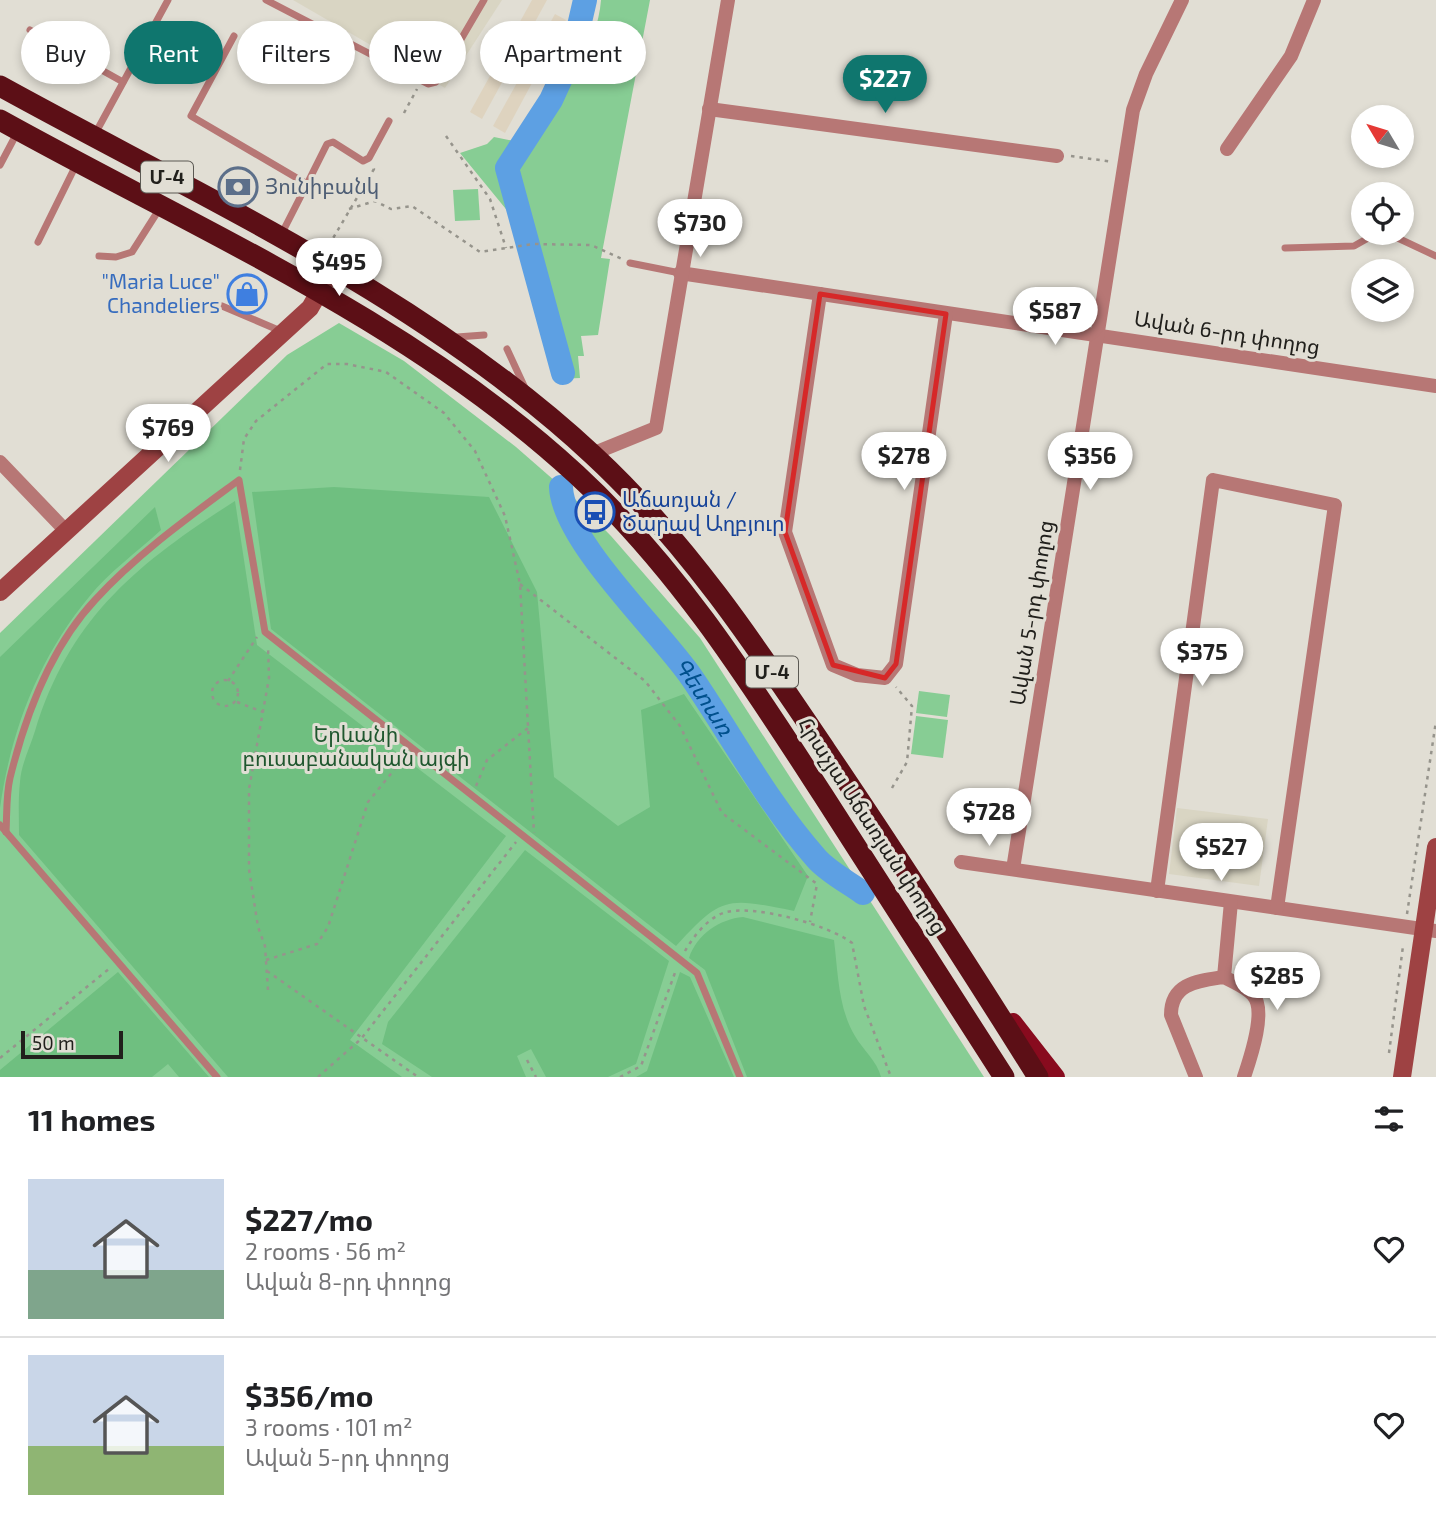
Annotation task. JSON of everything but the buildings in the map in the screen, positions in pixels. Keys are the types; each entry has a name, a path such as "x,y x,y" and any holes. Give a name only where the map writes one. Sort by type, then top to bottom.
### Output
{"highway":[{"name":"Հրաչյա Աճառյան փողոց","path":"0,86 279,238 329,260 439,334 530,402 593,454 673,538 703,576 791,698 967,965"},
{"name":"Հրաչյա Աճառյան փողոց","path":"9,125 320,292 374,324 474,391 573,471 643,541 689,596 768,709 1004,1077"},
{"name":"Մ-4","path":"967,965 1038,1077"}],"main road":[{"path":"0,592 310,308 320,292 329,260"},
{"path":"1402,1077 1430,930 1436,847"},
{"path":"967,965 1056,1077"}],"street":[{"path":"593,454 656,428 728,0"},
{"name":"Ավան 5-րդ փողոց","path":"1013,869 1133,110 1146,74 1182,0"},
{"path":"1227,149 1291,56 1314,0"},
{"path":"709,109 1057,156"},
{"name":"Ավան 6-րդ փողոց","path":"680,273 1436,386"},
{"path":"820,294 785,533 832,665 857,675 885,678 897,664 946,313"},
{"path":"0,462 65,530"},
{"path":"1157,891 1213,480 1335,505 1277,908"},
{"path":"961,862 1430,930"},
{"path":"1224,977 1231,902"},
{"path":"1196,1077 1171,1014 1171,1003 1176,993 1185,985 1224,977 1253,994 1259,1008 1251,1057 1244,1077"}],"lane":[{"path":"93,137 168,0"},
{"path":"266,0 369,55"},
{"path":"466,31 484,0"},
{"path":"234,36 191,116 307,184"},
{"path":"110,75 123,82"},
{"path":"279,238 327,145 333,142 363,161 369,158 389,121"},
{"path":"0,164 9,125"},
{"path":"38,242 77,163"},
{"path":"99,256 116,257 132,252 160,207"},
{"path":"1285,248 1356,245"},
{"path":"1413,245 1436,256"},
{"path":"630,263 680,273"},
{"path":"222,306 284,332"},
{"path":"439,334 461,338 484,335"},
{"path":"507,349 530,402"},
{"path":"6,832 9,780 34,702 59,650 103,592 162,537 239,480 264,626 268,636 697,973 740,1077"},
{"path":"0,825 217,1077"}],"path":[{"path":"404,113 420,84"},
{"path":"446,136 490,199 506,248"},
{"path":"1057,156 1123,163"},
{"path":"329,260 349,209 374,169 363,161"},
{"path":"349,209 375,201 391,209 412,206 480,252 534,244 591,245 630,263"},
{"path":"239,480 244,439 256,421 327,364 347,364 386,372 444,413 475,452 505,516 520,584 535,845"},
{"path":"520,584 645,681 680,726 722,813 817,884 810,922"},
{"path":"237,702 229,708 219,706 211,694 213,683 228,681 264,626"},
{"path":"268,636 269,678 249,789 249,869 266,960 268,990"},
{"path":"885,678 901,691 912,706 907,762 891,788"},
{"path":"228,681 237,689 237,702"},
{"path":"237,702 263,712"},
{"path":"1407,914 1436,722"},
{"path":"472,795 487,760 528,728"},
{"path":"266,960 317,944 328,927 368,802 412,748"},
{"path":"318,1077 362,1039 522,835"},
{"path":"620,1077 641,1066 680,959 692,939 722,913 762,912 829,928 852,943 864,1006 891,1077"},
{"path":"1387,1064 1403,946"},
{"path":"0,1058 118,961"},
{"path":"267,971 418,1077"},
{"path":"527,1060 536,1077"}],"highlighted area":[{"path":"820,294 946,314 896,664 885,678 833,665 785,532"}],"shaded area":[{"path":"293,0 502,0 488,21 480,21 480,34 466,56 466,21 369,21 369,44 355,36 355,21 329,21"},
{"path":"532,0 547,0 536,21 520,21"},
{"path":"555,14 566,20 565,21 551,21"},
{"path":"486,84 501,84 482,119 470,112"},
{"path":"516,84 531,84 505,133 493,126"},
{"path":"1177,808 1268,819 1259,886 1169,874"}],"green space":[{"path":"601,0 650,0 646,21 597,21"},
{"path":"570,84 634,84 601,258 610,259 598,335 581,336 584,356 578,356 580,378 557,379 514,219 460,153 487,144 494,137 529,144"},
{"path":"478,189 480,220 455,221 453,190"},
{"name":"Երևանի բուսաբանական այգի","path":"339,323 404,361 516,447 571,495 611,536 700,638 984,1077 0,1077 0,633 287,355"},
{"path":"334,487 489,497 537,592 554,777 618,826 650,807 641,710 684,694 808,876 794,911 754,904 728,904 705,917 676,946 271,629 252,492"},
{"path":"235,501 257,645 506,836 350,1040 402,1077 228,1077 19,835 22,769 50,691 67,656 88,624 138,571"},
{"path":"155,507 161,530 89,597 71,620 42,670 20,723 0,808 0,657"},
{"path":"919,691 950,695 947,717 916,713"},
{"path":"916,716 948,720 943,758 911,754"},
{"path":"525,850 669,961 636,1064 608,1077 546,1077 531,1049 517,1056 526,1077 432,1077 382,1044 388,1022"},
{"path":"743,917 834,940 845,1014 855,1036 881,1077 747,1077 705,970 689,958 710,929 734,918"},
{"path":"118,972 209,1077 179,1077 168,1064 152,1077 0,1077 0,1070"},
{"path":"680,972 690,977 734,1077 636,1077 647,1071"}],"waterway":[{"name":"Գետառ","path":"563,373 507,168 551,100 573,52 585,0"},
{"name":"Գետառ","path":"561,487 566,509 595,559 692,678 782,816 821,863 863,893"}],"place":[{"name":"Յունիբանկ","path":"238,187"},
{"name":"\"Maria Luce\" Chandeliers","path":"247,294"},
{"name":"Աճառյան / Ծարավ Աղբյուր","path":"595,512"}]}
